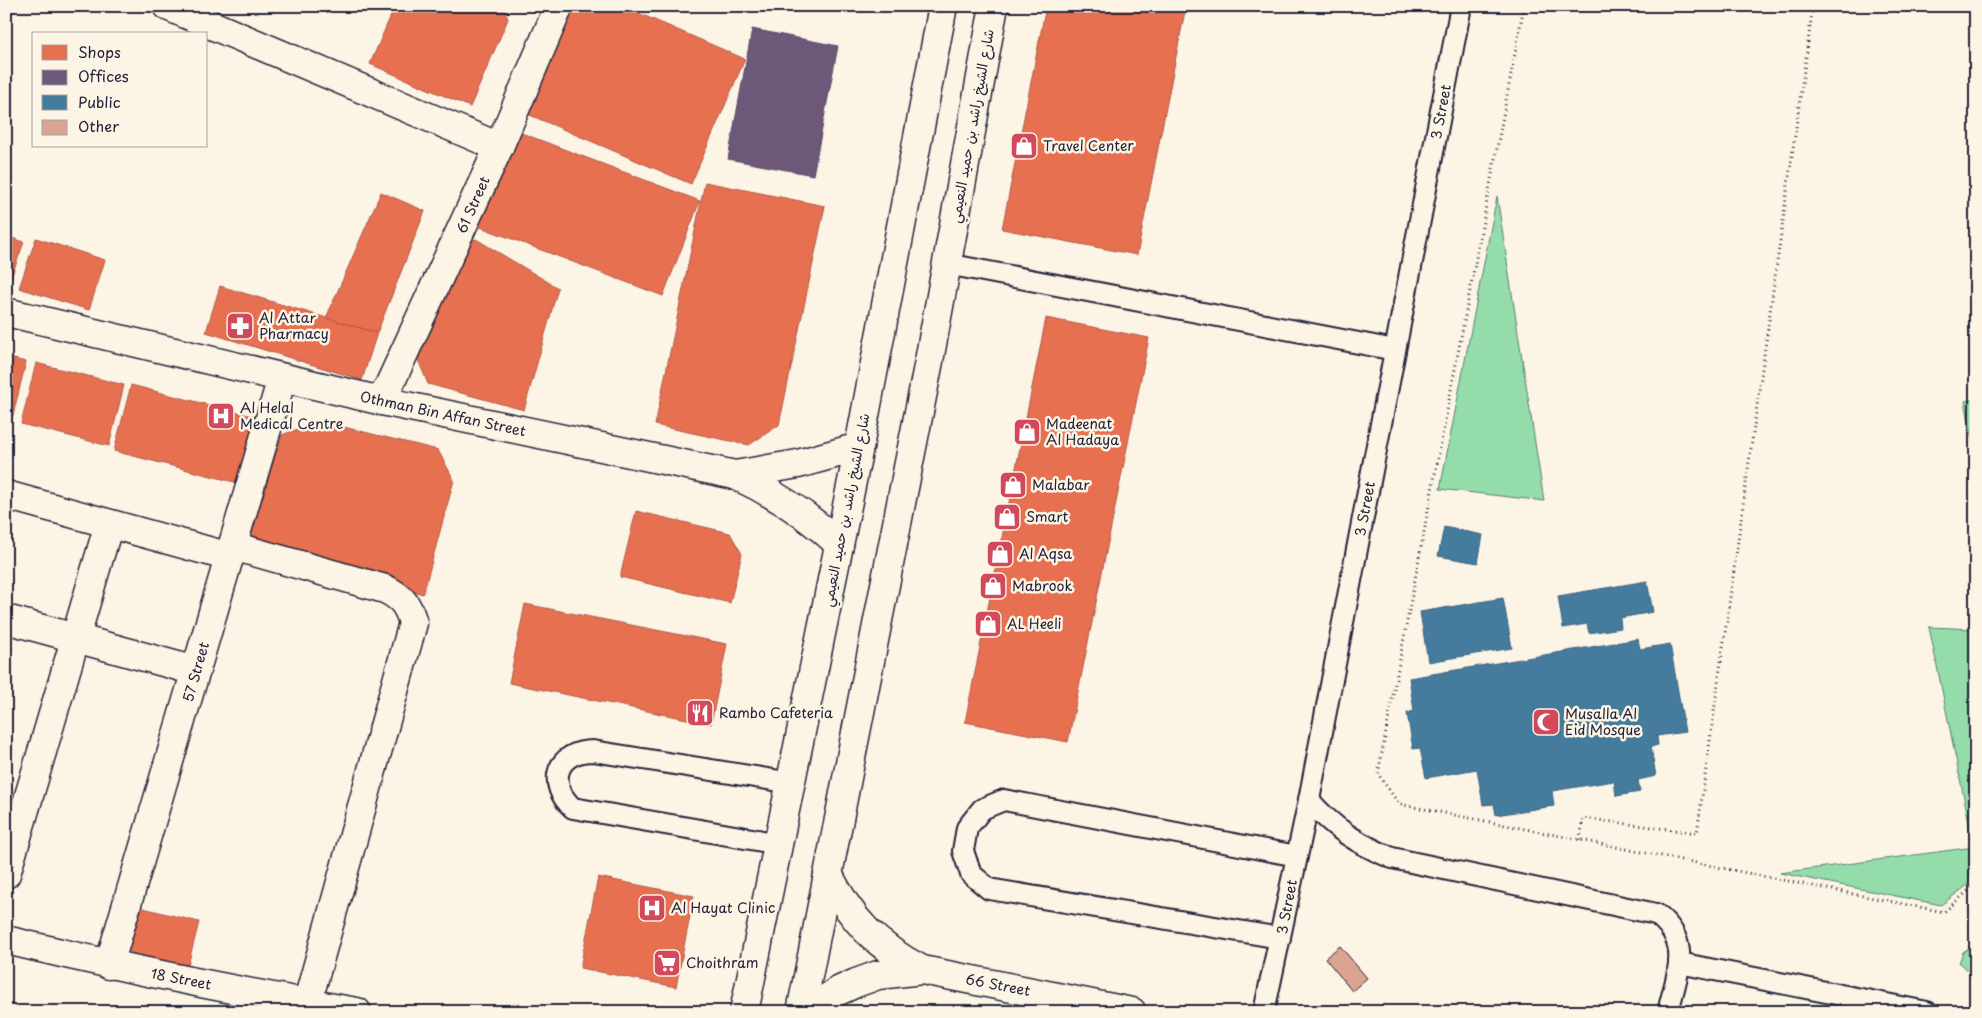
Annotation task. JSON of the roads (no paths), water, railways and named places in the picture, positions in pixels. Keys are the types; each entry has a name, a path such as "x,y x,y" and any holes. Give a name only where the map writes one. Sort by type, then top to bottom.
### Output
{"street":[{"path":"167,6 500,147"},
{"name":"61 Street","path":"382,401 500,147 558,6"},
{"name":"شارع الشيخ راشد بن حميد النعيمي","path":"744,1012 780,844 859,447 943,6"},
{"name":"شارع الشيخ راشد بن حميد النعيمي","path":"801,1012 994,6"},
{"name":"Othman Bin Affan Street","path":"6,312 382,401 735,475 764,488 791,505 816,523 839,544"},
{"name":"57 Street","path":"109,965 282,378"},
{"name":"Othman Bin Affan Street","path":"735,475 798,464 859,447"},
{"path":"6,495 109,524 385,589 399,596 409,608 413,622 307,1004"},
{"path":"6,874 109,524"},
{"path":"6,619 196,671"},
{"name":"66 Street","path":"828,874 840,899 863,928 898,957 922,970 1132,1012"},
{"name":"18 Street","path":"6,940 109,965 235,1001 307,1004 352,1011"},
{"name":"66 Street","path":"808,1012 836,992 856,982 885,974 922,970"}],"lane":[{"name":"3 Street","path":"1264,1012 1309,800 1461,6"},
{"path":"946,264 1395,350"},
{"path":"780,844 573,808 563,799 558,788 557,776 561,764 570,756 581,751 593,751 792,783"},
{"path":"1280,938 989,889 971,874 963,851 967,828 982,809 1004,800 1297,856"},
{"path":"1309,800 1326,820 1345,836 1367,848 1392,858 1656,914 1668,923 1676,935 1680,948 1679,963 1668,1012"},
{"path":"1679,963 1927,1012"}],"place":[{"name":"Travel Center","path":"1024,146"},
{"name":"Al Attar Pharmacy","path":"240,326"},
{"name":"Al Helal Medical Centre","path":"221,416"},
{"name":"Madeenat Al Hadaya","path":"1027,432"},
{"name":"Malabar","path":"1013,485"},
{"name":"Smart","path":"1007,517"},
{"name":"Al Aqsa","path":"1000,554"},
{"name":"Mabrook","path":"993,586"},
{"name":"AL Heeli","path":"988,624"},
{"name":"Rambo Cafeteria","path":"700,713"},
{"name":"Musalla Al Eid Mosque","path":"1546,722"},
{"name":"Al Hayat Clinic","path":"652,908"},
{"name":"Choithram","path":"667,963"}]}
